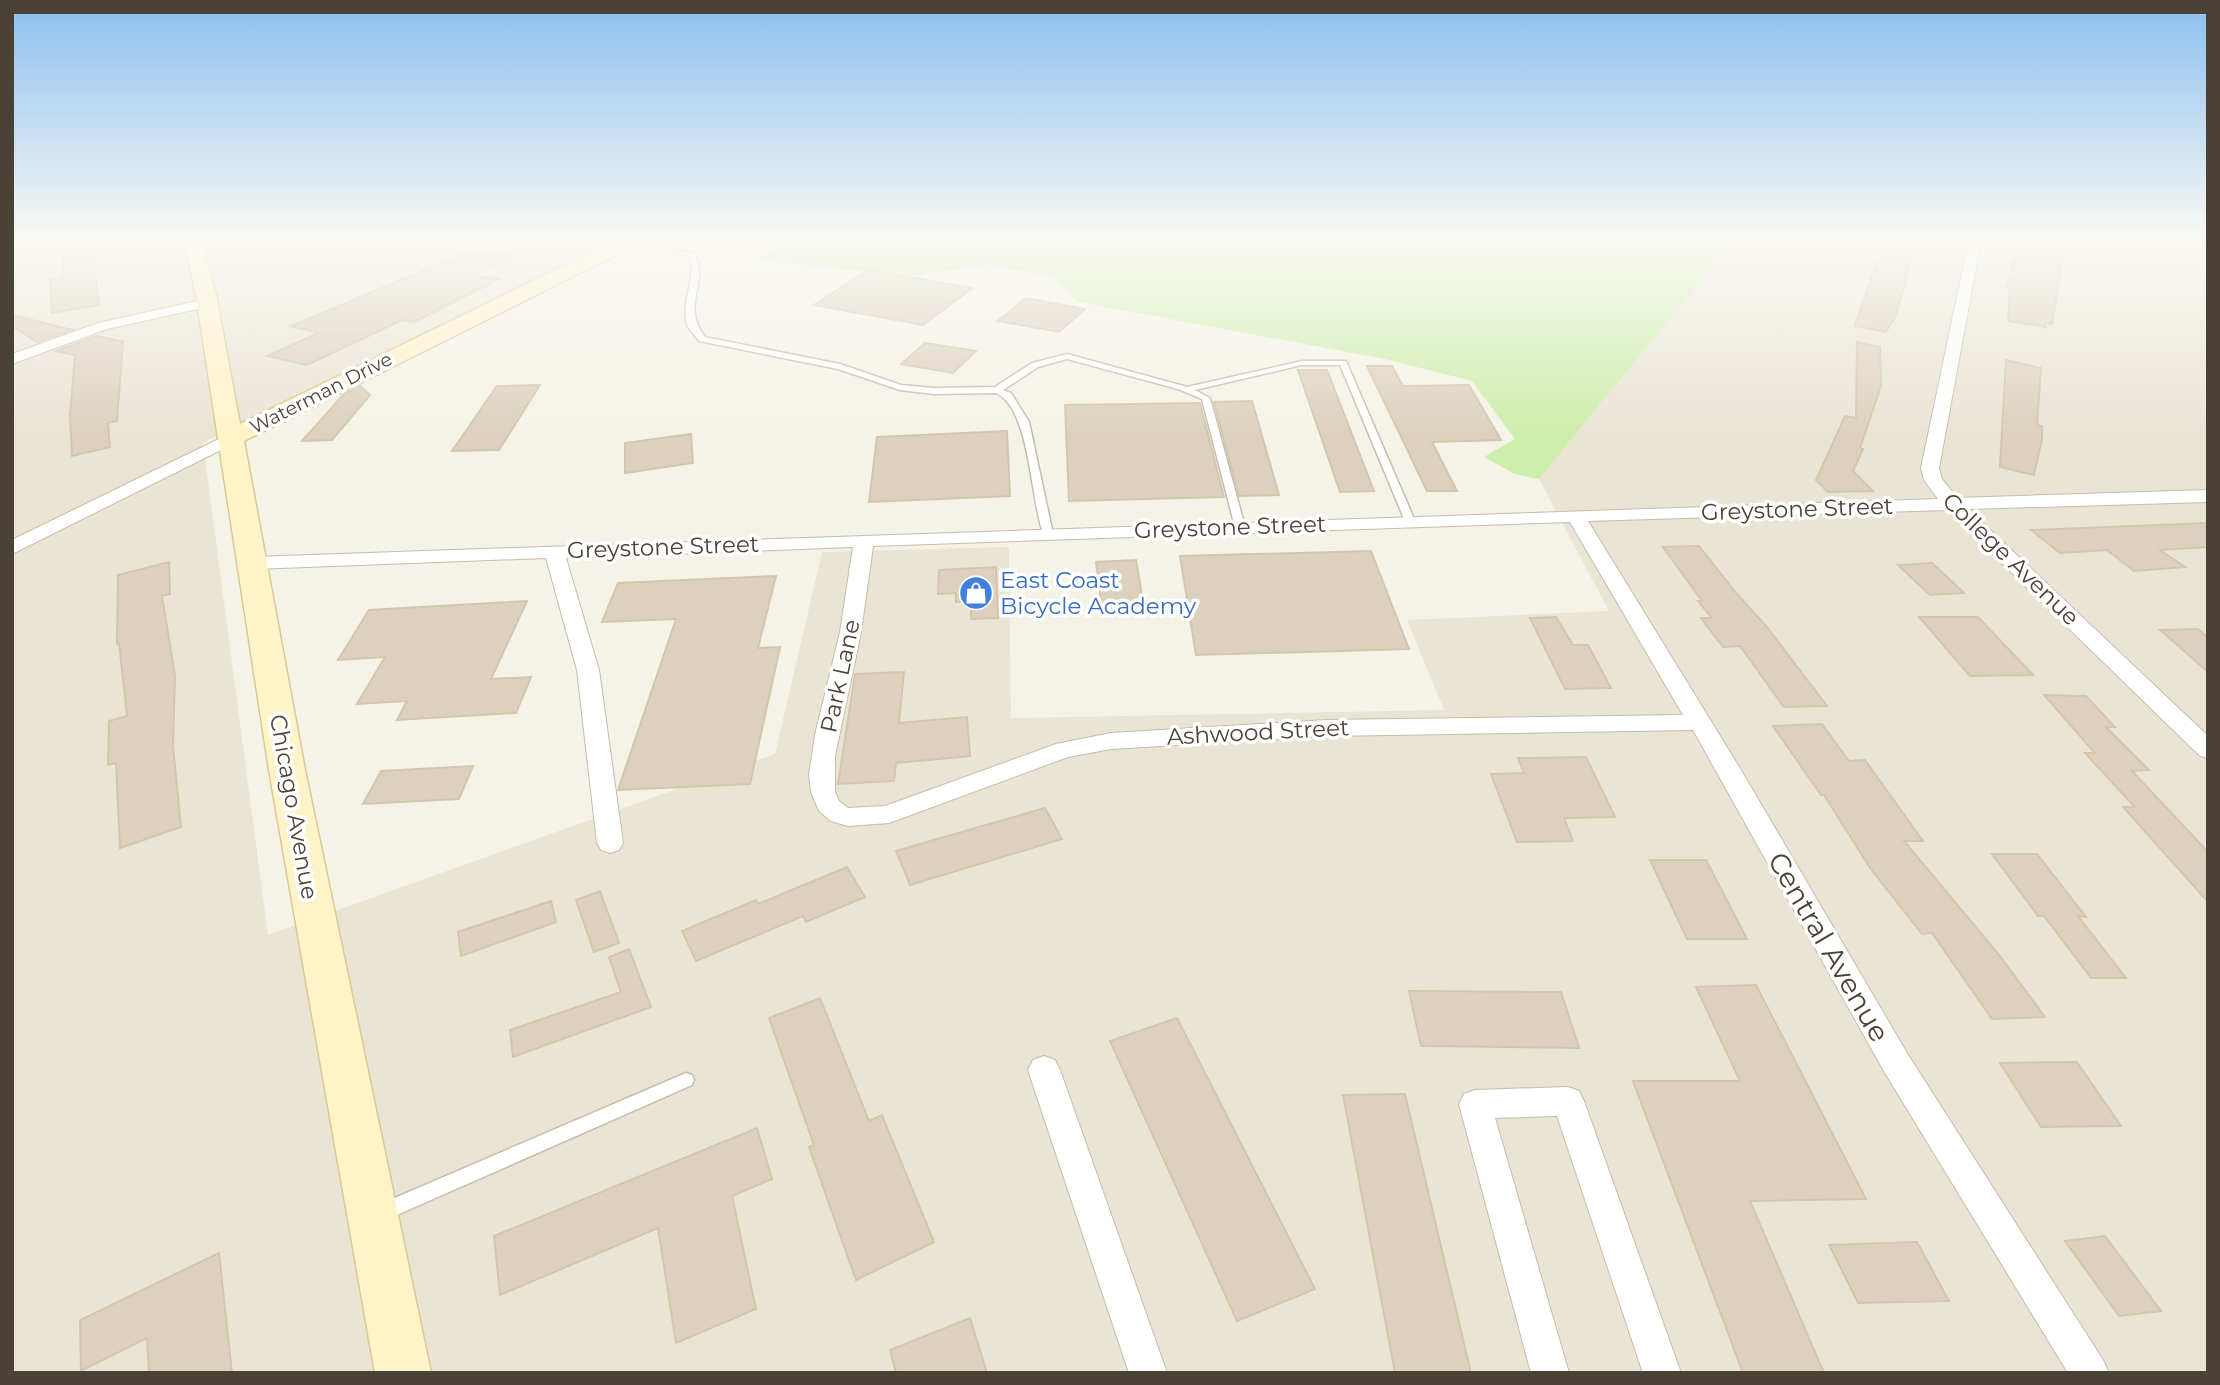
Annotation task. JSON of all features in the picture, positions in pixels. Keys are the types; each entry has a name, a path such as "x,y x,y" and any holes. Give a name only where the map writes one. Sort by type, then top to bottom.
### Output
{"street":[{"path":"12,359 103,326 198,305"},
{"name":"Chicago Avenue","path":"205,305 308,885 403,1373"},
{"name":"Waterman Drive","path":"12,548 501,305"},
{"name":"College Avenue","path":"1962,305 1930,468 1933,480 1952,504 2208,750"},
{"name":"Greystone Street","path":"252,563 1410,521 2208,496"},
{"name":"Central Avenue","path":"1576,516 1896,1062 2090,1373"},
{"name":"Park Lane","path":"832,809 826,800 823,786 823,762 830,715 844,666 864,541"},
{"path":"554,551 588,670 610,843"},
{"name":"Ashwood Street","path":"832,809 850,817 876,817 1064,750 1141,738 1327,728 1699,722"},
{"path":"1044,1070 1149,1373"},
{"path":"1550,1373 1475,1104 1568,1101 1662,1373"}],"lane":[{"path":"691,305 692,326 702,339 840,367 900,387 934,391 997,390 1008,395 1024,422 1048,534"},
{"path":"997,390 1035,365 1067,356 1187,389 1206,398 1240,527"},
{"path":"1187,389 1302,363 1343,363 1410,521"},
{"path":"373,1216 686,1080"}],"shaded area":[{"path":"12,305 486,305 203,443 268,935 775,754 822,552 1009,547 1011,718 1444,710 1407,620 1609,611 1539,479 1681,305 2208,305 2208,1373 12,1373"}],"green space":[{"path":"1093,305 1681,305 1539,479 1515,474 1484,457 1515,439 1472,381 1385,359"}],"building":[{"path":"52,305 99,305 99,305 52,313"},
{"path":"342,305 449,305 414,322 402,320 307,365 267,356 319,333 291,326"},
{"path":"815,305 950,305 923,325"},
{"path":"1018,305 1062,305 1085,309 1059,332 998,321"},
{"path":"1862,305 1899,305 1886,332 1855,326"},
{"path":"2009,305 2055,305 2052,324 2046,323 2046,327 2008,321"},
{"path":"12,315 72,330 37,342 12,326"},
{"path":"97,336 123,342 117,421 108,423 110,447 72,456 70,415 75,355 56,351"},
{"path":"1857,342 1880,347 1881,386 1860,448 1863,449 1853,471 1873,491 1828,492 1816,480 1845,416 1856,418"},
{"path":"925,343 976,351 953,373 901,364"},
{"path":"2006,360 2041,368 2037,425 2042,426 2042,439 2034,475 2000,467"},
{"path":"1367,366 1392,366 1403,386 1469,385 1501,440 1432,442 1457,491 1427,491"},
{"path":"1298,370 1327,370 1374,491 1340,492"},
{"path":"540,385 499,450 452,451 497,386"},
{"path":"360,386 370,395 332,440 302,441 344,394"},
{"path":"1252,401 1279,495 1239,496 1214,402"},
{"path":"1200,403 1224,497 1069,501 1065,405"},
{"path":"1007,431 1010,496 869,502 877,437"},
{"path":"691,434 693,463 625,473 625,443"},
{"path":"2208,523 2208,547 2160,550 2185,567 2134,571 2107,550 2060,553 2031,530"},
{"path":"1699,546 1767,627 1827,706 1784,707 1740,646 1723,647 1701,618 1712,618 1698,601 1702,601 1663,547"},
{"path":"1371,551 1409,649 1196,655 1180,556"},
{"path":"1136,560 1143,601 1101,603 1096,562"},
{"path":"169,562 170,594 162,596 175,676 173,746 181,827 120,848 116,763 108,765 109,721 127,716 119,643 117,644 118,575"},
{"path":"1932,563 1964,593 1930,595 1898,565"},
{"name":"East Coast Bicycle Academy","path":"996,567 998,618 971,619 971,602 956,602 956,593 938,594 939,570"},
{"path":"776,576 758,648 780,647 750,784 618,790 676,619 602,622 618,583"},
{"path":"527,601 491,679 531,677 516,713 397,720 407,701 357,704 385,657 338,660 369,610"},
{"path":"1556,617 1573,645 1588,645 1611,688 1565,689 1530,618"},
{"path":"1919,617 1978,617 2033,675 1970,676"},
{"path":"2198,629 2208,638 2208,672 2160,630"},
{"path":"904,672 899,723 967,717 970,756 896,763 894,781 838,784 855,674"},
{"path":"2044,695 2086,696 2115,727 2106,727 2149,770 2132,771 2208,852 2208,902 2123,807 2135,807 2085,753 2095,753"},
{"path":"1822,724 1849,761 1865,760 1923,841 1904,841 2000,956 2045,1017 1992,1019 1932,933 1922,934 1870,868 1824,795 1821,795 1773,726"},
{"path":"1586,757 1615,817 1564,818 1573,841 1517,842 1491,774 1524,773 1518,758"},
{"path":"473,766 459,799 363,804 381,771"},
{"path":"1045,808 1062,839 910,885 896,851"},
{"path":"1992,854 2037,854 2086,917 2078,916 2126,978 2091,978 2044,916 2038,916"},
{"path":"1650,860 1706,860 1747,939 1687,939"},
{"path":"847,867 865,897 806,922 803,916 696,961 682,931 756,900 758,904"},
{"path":"600,891 619,943 594,952 576,900"},
{"path":"551,901 556,922 461,956 458,932"},
{"path":"629,949 651,1007 513,1057 510,1030 621,992 609,957"},
{"path":"1756,985 1866,1199 1750,1201 1824,1373 1743,1373 1633,1081 1740,1081 1696,987"},
{"path":"1409,991 1561,992 1579,1048 1421,1046"},
{"path":"820,998 869,1121 882,1115 934,1242 856,1280 809,1147 814,1145 769,1018"},
{"path":"1177,1018 1315,1289 1237,1321 1110,1041"},
{"path":"2077,1062 2121,1126 2041,1127 2000,1063"},
{"path":"1405,1094 1471,1373 1395,1373 1343,1095"},
{"path":"757,1128 772,1179 732,1196 756,1309 676,1343 658,1228 500,1295 494,1236"},
{"path":"2105,1236 2161,1311 2119,1316 2065,1241"},
{"path":"1917,1242 1949,1301 1858,1303 1829,1245"},
{"path":"219,1253 232,1373 149,1373 147,1338 81,1371 80,1320"},
{"path":"970,1318 987,1373 896,1373 890,1350"}],"place":[{"name":"East Coast Bicycle Academy","path":"976,593"}]}
